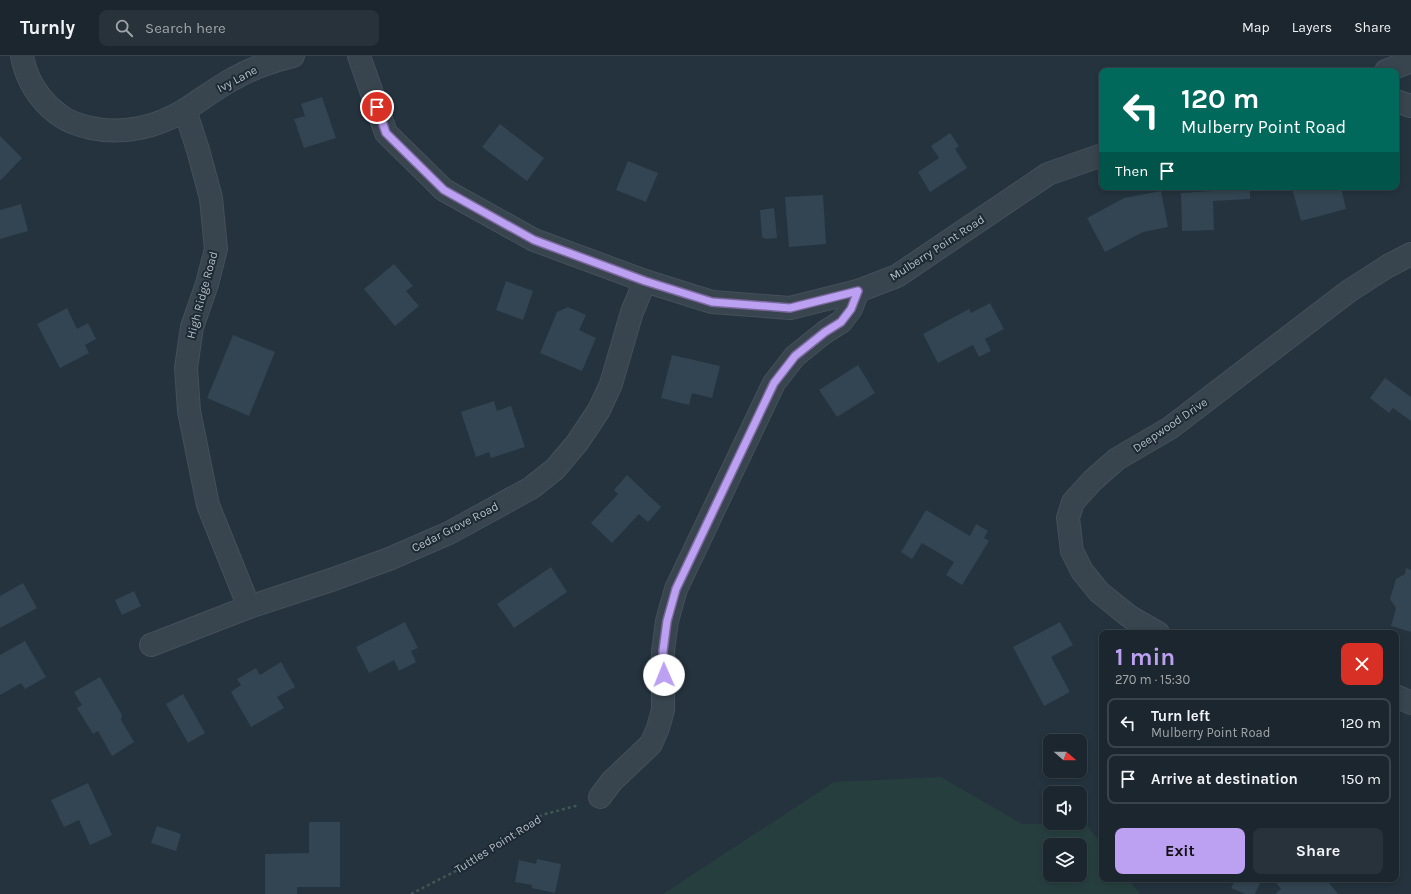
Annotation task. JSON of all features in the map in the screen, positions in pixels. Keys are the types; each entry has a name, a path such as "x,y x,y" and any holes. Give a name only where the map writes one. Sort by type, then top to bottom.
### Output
{"street":[{"path":"22,56 24,67 34,88 48,107 66,120 104,130 130,130 168,119 184,110"},
{"name":"Ivy Lane","path":"184,110 234,78 255,68 293,56"},
{"name":"Mulberry Point Road","path":"359,56 386,133 444,190 534,240 645,281 712,302 790,308 858,291 897,276 1048,174 1099,156"},
{"path":"1394,68 1411,61"},
{"path":"1399,102 1411,106"},
{"name":"High Ridge Road","path":"184,110 198,150 211,198 216,249 207,284 192,327 186,368 189,411 208,505 249,607"},
{"name":"Deepwood Drive","path":"1153,630 1130,617 1099,592 1082,571 1072,551 1068,518 1072,502 1092,481 1117,459 1170,428 1349,292 1388,266 1411,254"},
{"name":"Cedar Grove Road","path":"151,644 249,607 389,560 449,533 531,488 555,469 577,443 599,410 611,384 632,312 645,281"},
{"path":"600,797 612,781 651,744 658,728 663,710 663,651 667,621 676,589 774,383 795,356 825,332 841,322 851,309 858,291"},
{"path":"1399,697 1411,703"}],"path":[{"name":"Tuttles Point Road","path":"411,894 477,860 542,815 600,797"}],"green space":[{"path":"941,777 1022,824 1043,824 1043,830 1087,830 1087,825 1099,841 1099,882 1130,882 1140,894 663,894 834,782"}],"building":[{"path":"322,97 336,138 304,148 294,119 305,116 301,104"},
{"path":"500,124 544,158 527,181 482,147"},
{"path":"950,133 959,146 955,149 967,168 930,192 918,172 939,158 931,146"},
{"path":"0,136 22,158 1,180 0,179"},
{"path":"628,161 658,173 646,202 616,190"},
{"path":"1250,190 1250,199 1213,201 1214,230 1182,231 1181,193"},
{"path":"1293,190 1342,190 1346,209 1301,221"},
{"path":"1161,191 1168,227 1143,232 1105,252 1087,218 1124,198"},
{"path":"823,195 826,244 789,247 785,197"},
{"path":"21,204 28,231 0,239 0,210"},
{"path":"774,208 777,238 766,239 762,237 760,210"},
{"path":"394,264 413,286 406,291 419,306 395,326 364,289"},
{"path":"506,281 533,291 523,320 496,310"},
{"path":"990,303 1004,329 985,339 991,351 979,357 973,345 938,363 923,334 969,309 971,313"},
{"path":"568,307 586,315 579,330 596,338 582,371 540,353 557,312"},
{"path":"67,308 77,329 88,323 96,339 85,345 89,353 60,368 37,324"},
{"path":"233,335 275,352 249,416 207,398"},
{"path":"672,355 720,366 712,398 692,393 689,405 661,398"},
{"path":"858,365 875,393 837,417 819,390"},
{"path":"1385,378 1411,397 1411,421 1393,408 1389,413 1370,398"},
{"path":"494,401 497,411 511,406 525,447 491,458 489,452 476,457 461,412"},
{"path":"627,475 661,507 648,522 639,514 612,543 591,523 618,494 614,490"},
{"path":"926,510 970,536 976,524 988,531 984,538 989,541 962,585 946,575 954,562 922,543 912,559 901,552"},
{"path":"551,567 567,592 514,628 497,604"},
{"path":"1406,568 1411,570 1411,632 1391,626 1396,608 1390,599 1396,579 1405,574"},
{"path":"23,583 37,608 0,628 0,596"},
{"path":"134,591 141,606 122,615 115,600"},
{"path":"405,622 418,648 411,651 416,662 399,671 394,660 369,673 356,647"},
{"path":"1060,622 1073,645 1051,657 1070,692 1044,706 1013,647"},
{"path":"25,641 46,677 25,689 21,683 0,695 0,655"},
{"path":"281,662 295,687 277,697 284,708 251,727 231,692 241,685 237,679 256,668 260,675"},
{"path":"100,677 122,715 121,720 134,742 112,756 98,731 93,734 77,708 82,705 74,692"},
{"path":"183,694 205,733 188,743 166,704"},
{"path":"88,783 112,835 90,845 79,820 64,827 51,800"},
{"path":"309,822 340,822 340,887 297,887 297,894 265,894 265,854 309,853"},
{"path":"157,826 181,834 176,851 151,843"},
{"path":"537,859 561,864 555,893 532,888 532,885 515,882 519,860 536,864"},
{"path":"1234,882 1261,882 1255,894 1245,894 1231,888"},
{"path":"1275,882 1328,882 1338,894 1275,894 1281,889"}],"route":[{"path":"377,107 386,133 444,190 534,240 645,281 712,302 790,308 858,291 851,309 841,322 825,332 795,356 774,383 676,589 667,621 663,651 664,675"}]}
